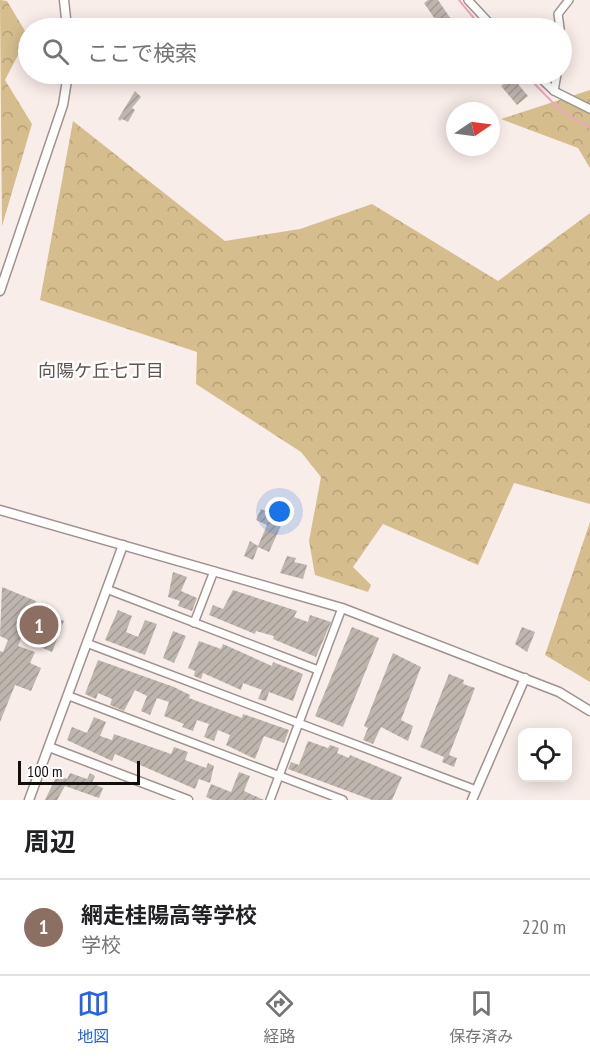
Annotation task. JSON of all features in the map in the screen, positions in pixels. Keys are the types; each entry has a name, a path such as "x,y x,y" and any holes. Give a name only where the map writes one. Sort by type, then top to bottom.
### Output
{"street":[{"path":"64,0 66,18"},
{"path":"468,0 485,18"},
{"path":"559,18 558,14 569,0"},
{"path":"0,291 63,105 66,84"},
{"path":"547,84 554,91 590,109"},
{"path":"554,91 555,84"},
{"path":"0,510 342,608 559,692 590,711"},
{"path":"29,800 109,590 123,545"},
{"path":"194,623 214,571"},
{"path":"109,590 318,670"},
{"path":"270,800 342,608"},
{"path":"89,644 476,790"},
{"path":"472,800 525,678"},
{"path":"69,696 343,800"},
{"path":"49,747 188,800"}],"green space":[{"path":"0,0 7,1 18,19 18,55 5,80 32,124 2,226"},
{"path":"590,90 590,168 578,148 501,119"},
{"path":"73,121 225,241 300,229 372,204 498,281 590,213 590,504 514,483 478,565 383,524 353,567 371,585 368,592 315,575 309,541 321,477 301,452 196,384 197,352 40,300"},
{"path":"590,522 590,682 545,655"}],"building":[{"path":"428,0 438,0 450,18 434,18 424,3"},
{"path":"518,84 528,96 517,105 501,86"},
{"path":"135,91 141,97 132,108 135,110 128,122 122,119 120,121 118,119"},
{"path":"261,509 284,519 269,552 258,547 253,560 244,556 250,541 258,546 267,525 256,520"},
{"path":"287,556 296,558 294,562 307,565 303,579 280,573"},
{"path":"173,572 187,577 181,591 197,598 192,611 178,606 180,601 168,597"},
{"path":"2,587 36,601 18,646 35,652 30,663 41,668 31,691 15,685 0,722 0,651 3,652 8,640 0,636"},
{"path":"233,590 297,611 294,617 308,622 310,615 331,622 316,657 273,639 274,636 256,631 255,634 209,615 213,605 223,609"},
{"path":"118,610 132,616 126,632 138,637 145,620 157,624 145,655 105,640"},
{"path":"48,614 64,621 52,652 36,645"},
{"path":"352,627 379,638 343,727 315,716"},
{"path":"522,627 535,632 527,652 515,644"},
{"path":"173,631 186,636 174,663 163,658"},
{"path":"199,641 221,649 223,644 272,666 273,662 303,674 293,701 269,692 266,701 258,699 262,690 243,683 241,690 203,673 201,679 194,676 195,671 188,668"},
{"path":"393,653 421,667 401,720 413,726 408,741 381,727 373,744 363,740 368,728 364,726"},
{"path":"98,660 174,687 190,695 189,698 242,718 243,714 289,730 284,743 264,736 255,759 226,745 230,735 218,730 214,741 204,737 209,724 197,720 193,731 182,727 184,724 164,716 169,702 157,698 150,715 141,711 147,696 135,690 124,711 110,705 112,699 98,693 96,699 85,694"},
{"path":"449,674 464,680 463,684 475,688 449,755 457,758 454,767 442,762 444,757 420,747"},
{"path":"94,717 106,722 100,736 112,740 114,734 171,754 174,747 188,752 185,760 206,768 208,763 214,766 210,783 199,779 195,789 115,754 112,761 67,740 72,727 87,733"},
{"path":"308,741 328,748 330,745 339,748 337,753 349,758 350,755 402,777 392,800 372,800 288,769 291,762 299,765"},
{"path":"239,772 250,776 244,791 264,800 213,800 206,797 211,784 231,792"},
{"path":"70,773 87,779 90,773 95,776 92,783 103,788 99,798 65,786 57,800 45,800 57,775 67,779"}],"waterway":[{"path":"459,0 474,18"},
{"path":"535,84 559,109 590,128"}],"place":[{"name":"網走桂陽高等学校","path":"39,625"}],"district":[{"name":"向陽ケ丘七丁目","path":"101,371"}]}
